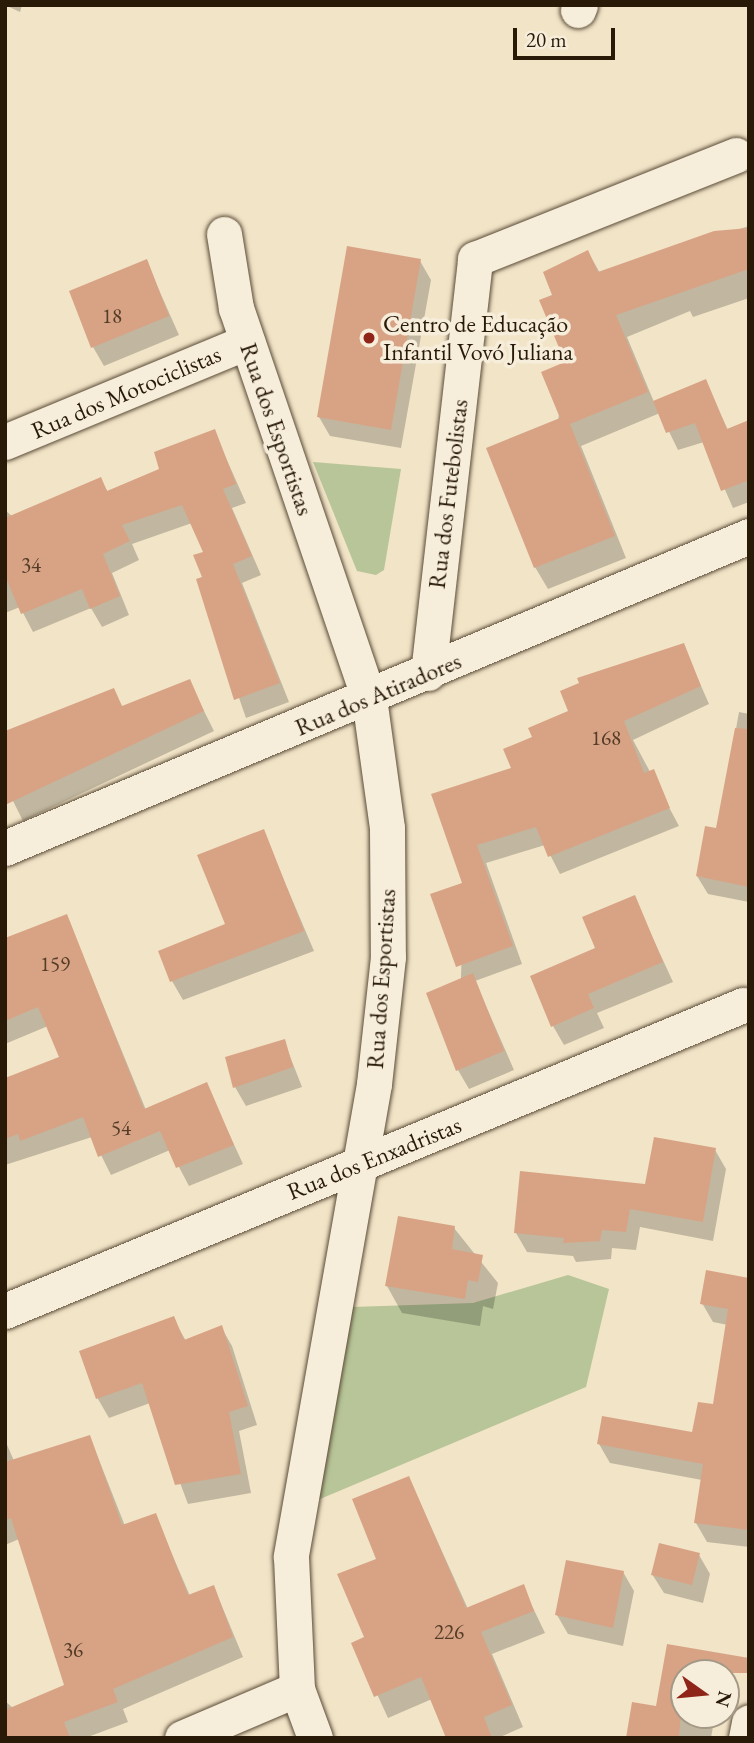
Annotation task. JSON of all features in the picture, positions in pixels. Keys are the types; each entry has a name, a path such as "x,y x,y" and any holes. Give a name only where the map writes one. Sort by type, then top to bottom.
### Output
{"street":[{"name":"Rua dos Futebolistas","path":"428,674 475,259 736,155"},
{"name":"Rua dos Esportistas","path":"224,234 247,342 369,698 386,814 389,917 361,1164 296,1513 292,1622 297,1689 316,1738"},
{"name":"Rua dos Motociclistas","path":"5,442 247,342"},
{"name":"Rua dos Atiradores","path":"5,848 428,674 749,536"},
{"name":"Rua dos Enxadristas","path":"5,1311 747,1001"},
{"path":"182,1738 297,1689"},
{"path":"746,1738 749,1722"}],"green space":[{"path":"313,462 401,469 384,570 376,575 357,571"},
{"path":"568,1275 609,1289 586,1387 313,1502 352,1307 473,1303"}],"building":[{"path":"749,228 749,269 616,315 648,392 570,424 615,536 534,568 486,448 560,418 541,372 565,362 539,300 552,295 543,272 588,250 598,272 714,231"},
{"name":"Centro de Educação Infantil Vovó Juliana","path":"347,246 421,259 391,430 317,417"},
{"path":"147,259 169,316 91,348 69,291"},
{"path":"706,379 727,429 749,420 749,480 721,491 695,423 666,433 653,401"},
{"path":"215,429 236,484 223,489 252,556 233,564 280,683 234,700 196,579 202,577 193,555 203,552 182,505 122,525 130,541 103,554 120,596 90,609 82,589 21,614 5,575 5,518 101,477 107,491 159,469 154,452"},
{"path":"684,643 701,686 624,721 644,773 654,769 670,808 548,857 536,827 477,845 513,946 456,967 430,894 462,883 431,794 511,768 503,749 532,737 528,728 568,711 560,691 579,683 577,678"},
{"path":"190,679 204,711 5,805 5,731 114,688 122,706"},
{"path":"735,728 749,729 749,887 696,876 705,826 716,828"},
{"path":"264,829 304,931 170,982 158,951 225,924 197,855"},
{"path":"635,895 663,962 588,994 594,1008 551,1027 530,976 595,948 582,917"},
{"path":"67,914 144,1109 207,1082 234,1145 176,1168 160,1131 98,1157 83,1117 20,1141 18,1134 5,1139 5,1078 59,1057 38,1007 5,1021 5,938"},
{"path":"473,973 504,1051 456,1071 426,993"},
{"path":"285,1039 293,1067 233,1088 225,1057"},
{"path":"654,1137 716,1148 703,1222 630,1209 626,1232 602,1230 600,1241 563,1243 564,1238 514,1233 520,1171 645,1184"},
{"path":"398,1216 455,1226 452,1249 483,1255 478,1282 468,1280 465,1299 385,1286"},
{"path":"706,1270 749,1278 749,1530 694,1523 703,1464 597,1444 602,1416 692,1432 698,1402 713,1404 728,1309 700,1304"},
{"path":"174,1316 184,1340 222,1325 248,1406 229,1412 241,1474 175,1485 142,1383 96,1399 79,1351"},
{"path":"90,1435 122,1525 156,1513 188,1595 214,1585 233,1637 113,1689 118,1702 64,1722 70,1738 5,1738 5,1710 64,1685 11,1518 5,1520 5,1462"},
{"path":"409,1476 466,1608 524,1584 534,1611 481,1632 512,1705 484,1717 492,1738 446,1738 421,1677 374,1697 351,1643 364,1637 337,1574 376,1559 352,1499"},
{"path":"659,1543 700,1553 692,1585 651,1575"},
{"path":"566,1560 624,1571 613,1628 555,1615"},
{"path":"667,1644 749,1658 749,1673 740,1673 740,1659 670,1659 670,1729 680,1729 679,1738 626,1738 632,1702 656,1706"}],"place":[{"name":"Centro de Educação Infantil Vovó Juliana","path":"369,338"}]}
